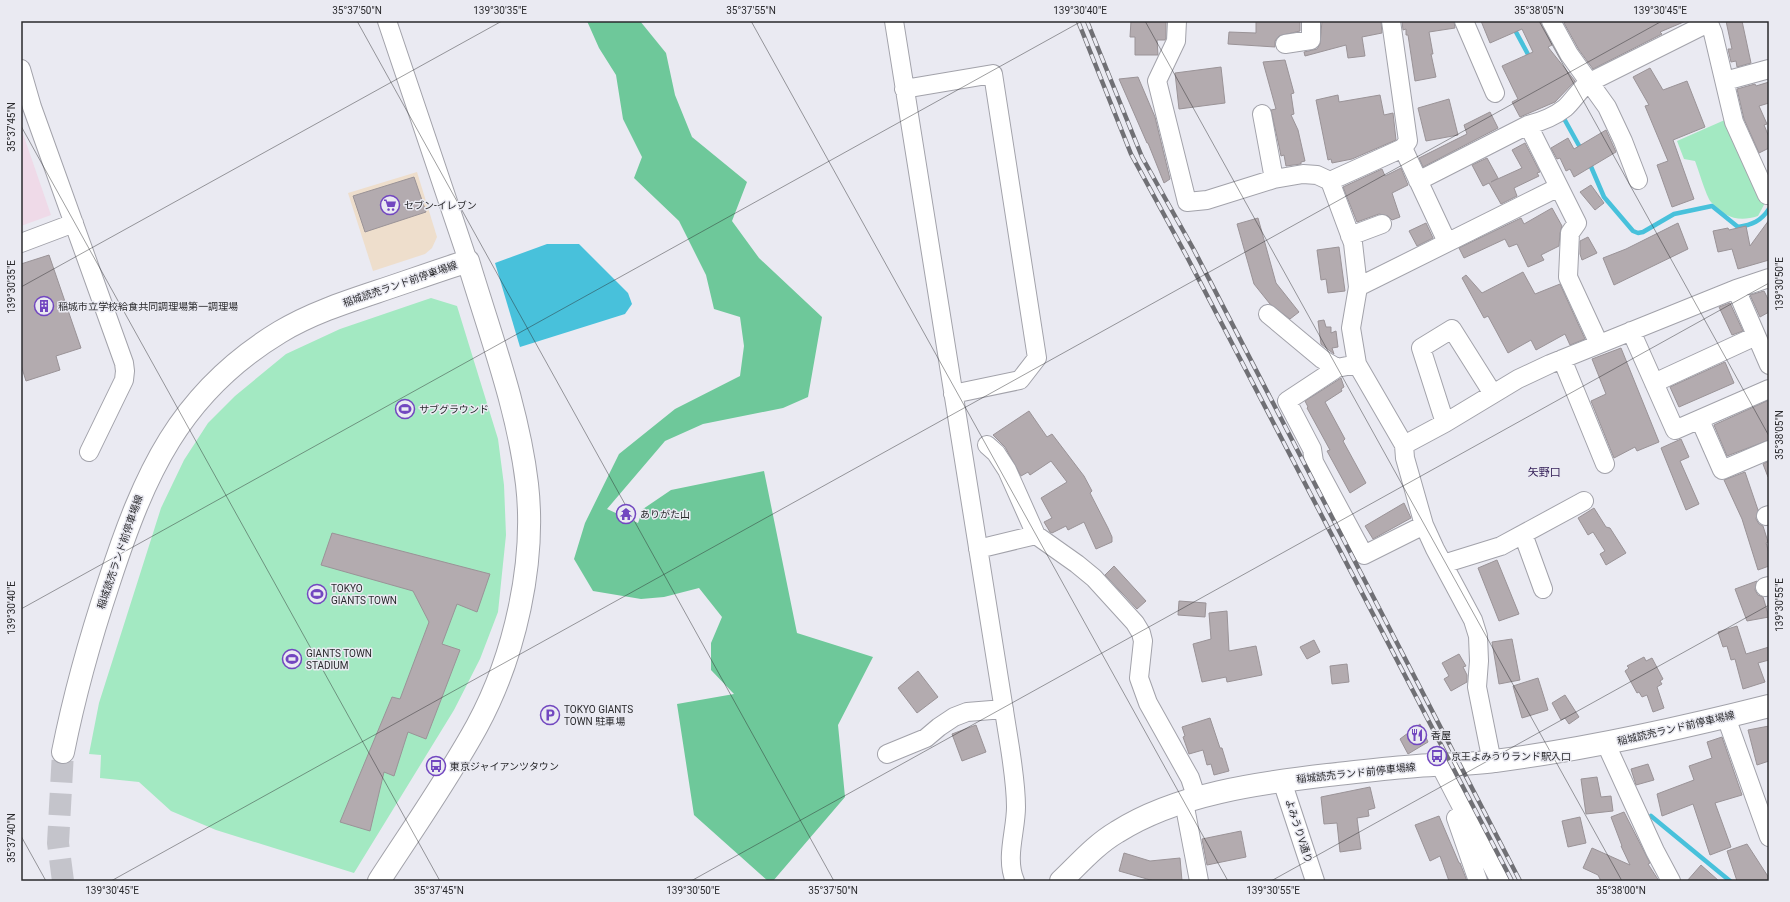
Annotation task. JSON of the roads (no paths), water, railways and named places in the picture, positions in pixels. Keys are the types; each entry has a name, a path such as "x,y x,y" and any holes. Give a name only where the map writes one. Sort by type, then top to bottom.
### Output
{"main road":[{"name":"稲城読売ランド前停車場線","path":"64,752 73,701 86,652 125,534 143,489 161,452 197,402 237,362 281,332 304,319 332,307 468,261 509,396 520,440 527,485 528,529 525,573 517,618 505,660 477,725 379,881"},
{"name":"稲城読売ランド前停車場線","path":"1061,881 1090,853 1117,832 1148,816 1191,800 1252,785 1436,765 1492,762 1606,744 1769,706"}],"street":[{"path":"387,21 468,261"},
{"path":"894,21 1004,708 1016,794 1011,857 1012,874 1015,881"},
{"path":"1177,21 1176,41 1157,81 1187,202 1207,200 1274,179 1303,174 1317,175 1330,181 1353,242 1358,287 1351,328 1357,364 1404,445 1405,458 1424,525 1442,564 1473,620 1478,636 1479,660 1477,687 1492,762"},
{"path":"1285,44 1311,40 1310,21"},
{"path":"1330,181 1403,148 1408,141 1391,21"},
{"path":"1464,21 1495,92"},
{"path":"1552,22 1568,54 1607,107 1623,141 1638,180"},
{"path":"1418,181 1528,125 1539,122 1565,108 1588,83 1708,22 1713,33 1734,122 1767,195 1769,194"},
{"path":"21,69 32,107 124,363 124,380 89,452"},
{"path":"1725,81 1769,69"},
{"path":"904,89 993,74 1037,358 1020,380 953,394"},
{"path":"1262,114 1274,179"},
{"path":"1528,125 1577,223 1570,233 1568,277 1599,344"},
{"path":"1403,148 1447,242"},
{"path":"1358,287 1559,187"},
{"path":"21,243 74,223"},
{"path":"1350,236 1382,224"},
{"path":"1404,445 1518,380 1562,359 1736,289 1769,278"},
{"path":"1736,289 1769,365"},
{"path":"1268,314 1322,359 1337,368"},
{"path":"1445,423 1421,348 1452,329 1493,394"},
{"path":"1631,332 1675,430 1769,389"},
{"path":"1654,383 1756,336"},
{"path":"1562,359 1605,464"},
{"path":"1357,364 1337,368 1287,401 1312,449 1314,462 1364,555 1424,525"},
{"path":"1700,420 1722,470 1769,450"},
{"path":"987,445 996,452 1007,470 1036,535 1094,578 1135,624 1141,633 1143,641 1139,678 1148,703 1190,778 1199,881"},
{"path":"1442,564 1501,546 1584,501"},
{"path":"1523,534 1543,589"},
{"path":"978,549 1036,535"},
{"path":"887,754 926,738 939,727 960,715 980,710 1004,708"},
{"path":"1726,716 1769,837"},
{"path":"1606,744 1655,851 1671,881"},
{"path":"1436,765 1461,830 1478,881"},
{"path":"1436,765 1500,881"},
{"name":"よみうりV通り","path":"1282,781 1315,881"}],"water":[{"path":"547,244 579,244 628,293 632,304 625,314 520,347 495,263"}],"waterway":[{"path":"1510,21 1530,58"},
{"path":"1562,115 1582,151"},
{"path":"1589,162 1604,197 1633,231 1638,233 1643,232 1674,214 1712,206 1738,227 1756,222 1763,217 1769,209"},
{"path":"1651,816 1730,881"}],"tunnel":[{"path":"63,752 58,843 63,881"}],"railway":[{"path":"1078,21 1131,154 1186,255 1512,881"},
{"path":"1087,21 1142,157 1194,250 1520,881"}],"place":[{"name":"セブン-イレブン","path":"390,205"},
{"name":"稲城市立学校給食共同調理場第一調理場","path":"44,306"},
{"name":"サブグラウンド","path":"405,409"},
{"name":"ありがた山","path":"626,514"},
{"name":"TOKYO GIANTS TOWN","path":"317,594"},
{"name":"GIANTS TOWN STADIUM","path":"292,659"},
{"name":"TOKYO GIANTS TOWN 駐車場","path":"550,715"},
{"name":"香屋","path":"1417,735"},
{"name":"京王よみうりランド駅入口","path":"1437,756"},
{"name":"東京ジャイアンツタウン","path":"436,766"}],"district":[{"name":"矢野口","path":"1544,472"}]}
